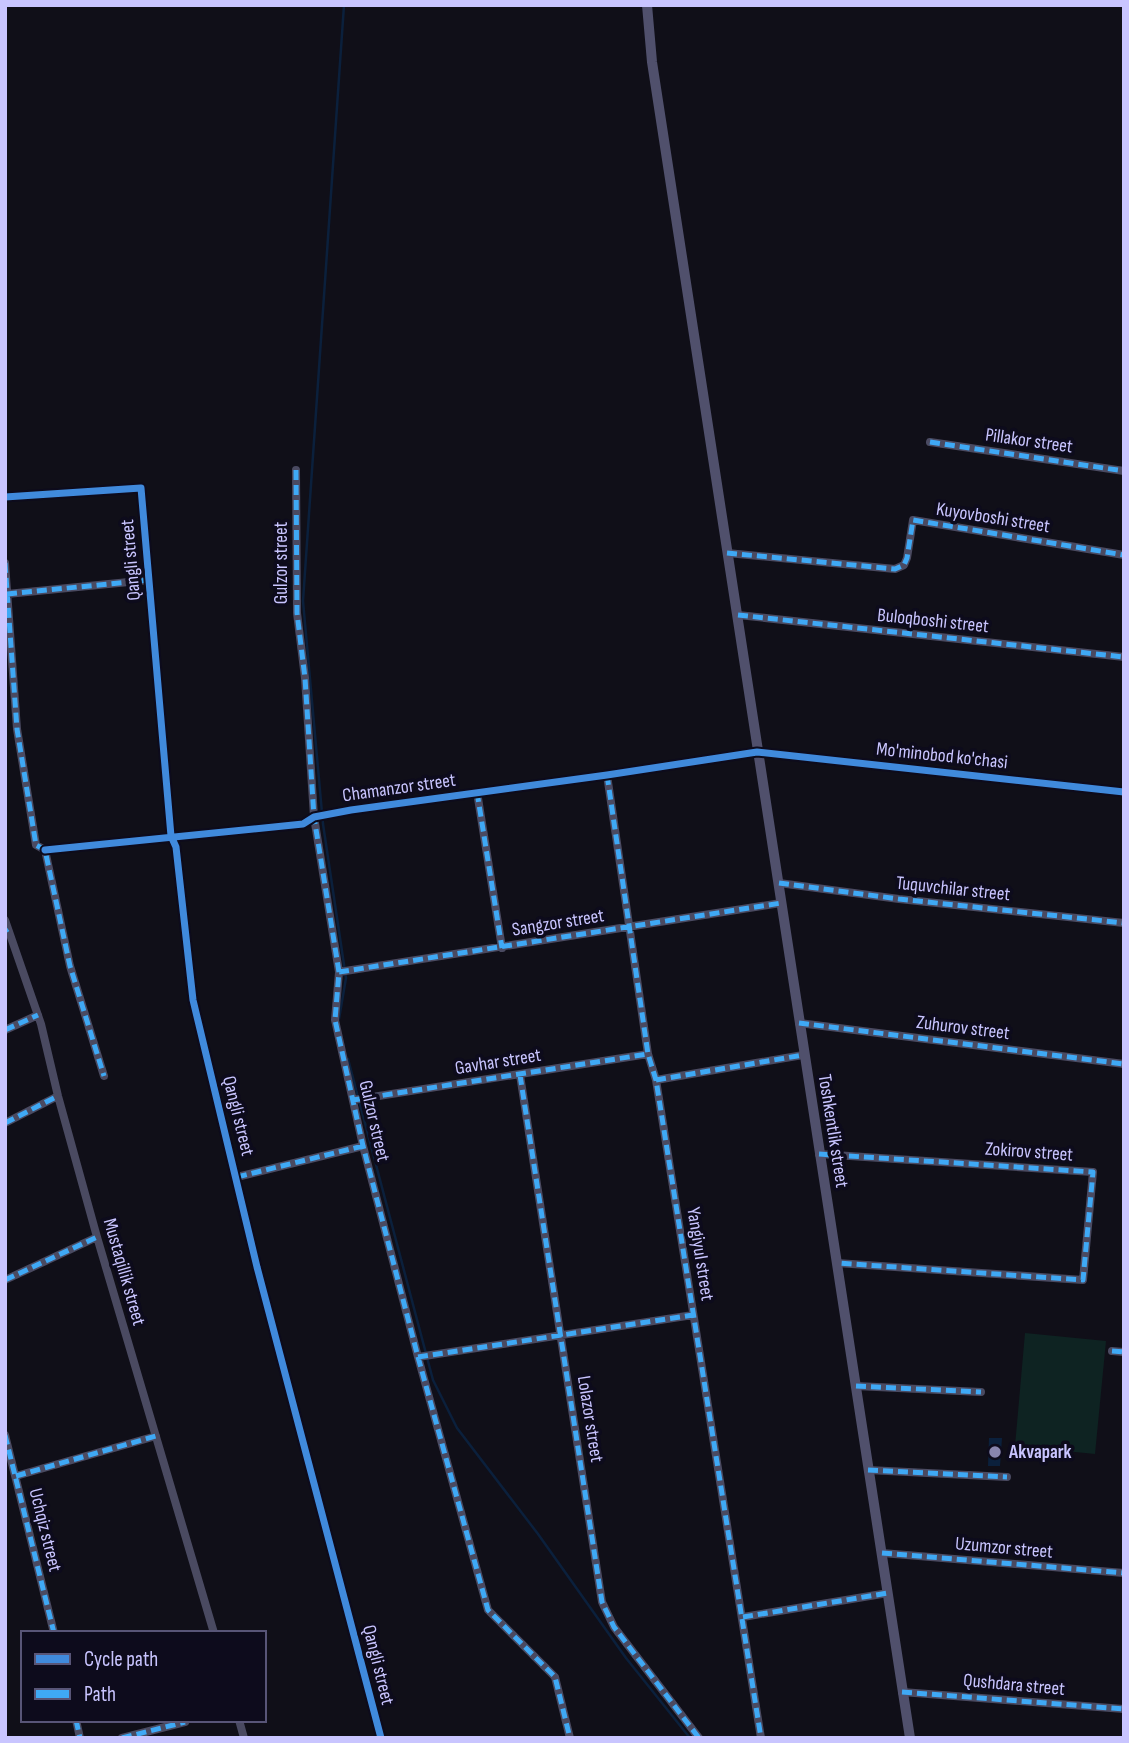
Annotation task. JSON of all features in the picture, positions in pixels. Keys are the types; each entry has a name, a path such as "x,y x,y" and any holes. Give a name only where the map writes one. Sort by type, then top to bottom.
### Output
{"main road":[{"name":"Toshkentlik street","path":"647,5 652,62 910,1738"}],"street":[{"name":"Pillakor street","path":"930,442 1124,471"},
{"name":"Gulzor street","path":"296,470 297,613 305,678 314,817 339,972 335,1020 363,1146 488,1610 555,1677 570,1738"},
{"name":"Qangli street","path":"5,497 141,488 171,836 176,847 193,1000 260,1279 381,1738"},
{"name":"Kuyovboshi street","path":"727,553 895,569 904,565 907,558 913,520 1124,555"},
{"path":"5,563 17,729 36,845 45,850 70,966 104,1076"},
{"path":"8,594 149,580"},
{"name":"Buloqboshi street","path":"738,615 1124,657"},
{"name":"Chamanzor street","path":"45,850 303,824 314,817 351,810 757,752"},
{"name":"Mo'minobod ko'chasi","path":"757,752 1124,792"},
{"name":"Yangiyul street","path":"607,775 648,1054 656,1080 761,1738"},
{"path":"477,792 502,947"},
{"name":"Tuquvchilar street","path":"779,883 898,900 1124,923"},
{"name":"Sangzor street","path":"339,972 781,903"},
{"name":"Mustaqillik street","path":"6,927 38,1015 97,1237 213,1631"},
{"path":"5,1030 38,1015"},
{"name":"Zuhurov street","path":"799,1023 1124,1064"},
{"name":"Gavhar street","path":"353,1100 648,1054"},
{"path":"656,1080 803,1055"},
{"name":"Lolazor street","path":"520,1075 602,1602 614,1627 699,1738"},
{"path":"5,1123 58,1096"},
{"path":"237,1177 363,1146"},
{"name":"Zokirov street","path":"818,1154 1093,1172 1083,1280 836,1263"},
{"path":"5,1280 97,1237"},
{"path":"418,1357 693,1315"},
{"path":"1112,1351 1124,1352"},
{"path":"856,1386 981,1392"},
{"name":"Uchqiz street","path":"5,1435 54,1631"},
{"path":"16,1476 156,1436"},
{"path":"869,1470 1007,1477"},
{"name":"Uzumzor street","path":"882,1553 1124,1573"},
{"path":"743,1617 888,1593"},
{"name":"Qushdara street","path":"902,1692 1124,1709"},
{"path":"122,1738 185,1722"}],"green space":[{"path":"1025,1333 1106,1341 1095,1454 1015,1446"}],"water":[{"name":"Akvapark","path":"989,1438 1002,1438 1000,1466 988,1466"}],"waterway":[{"path":"339,1019 346,978 323,824 303,601 344,5"},
{"path":"348,1059 433,1380 457,1428 538,1534 626,1658 690,1738"}],"marked path":[{"path":"930,442 1124,471"},
{"path":"296,470 297,613 305,678 314,817 339,972 335,1020 363,1146 488,1610 555,1677 570,1738"},
{"path":"727,553 895,569 904,565 907,558 913,520 1124,555"},
{"path":"5,563 17,729 36,845 45,850 70,966 104,1076"},
{"path":"7,594 149,580"},
{"path":"738,615 1124,657"},
{"path":"607,775 648,1054 656,1080 761,1738"},
{"path":"477,792 502,948"},
{"path":"779,883 1124,923"},
{"path":"339,972 781,903"},
{"path":"5,1030 38,1015"},
{"path":"799,1023 1124,1064"},
{"path":"353,1100 648,1054"},
{"path":"656,1080 803,1055"},
{"path":"520,1075 602,1602 614,1627 699,1738"},
{"path":"5,1123 58,1096"},
{"path":"237,1177 363,1146"},
{"path":"819,1154 1093,1172 1083,1280 837,1263"},
{"path":"5,1280 97,1237"},
{"path":"418,1357 693,1315"},
{"path":"1112,1351 1124,1352"},
{"path":"856,1386 981,1392"},
{"path":"5,1435 54,1631"},
{"path":"16,1476 156,1436"},
{"path":"868,1470 1007,1477"},
{"path":"882,1553 1124,1573"},
{"path":"743,1617 888,1593"},
{"path":"902,1692 1124,1709"},
{"path":"76,1722 80,1738"},
{"path":"122,1738 185,1722"}],"cycle path":[{"path":"5,497 141,488 171,836 176,847 193,1000 257,1267 381,1738"},
{"path":"45,850 303,824 314,817 351,810 757,752 1124,792"}],"place":[{"name":"Akvapark","path":"995,1452"}]}
